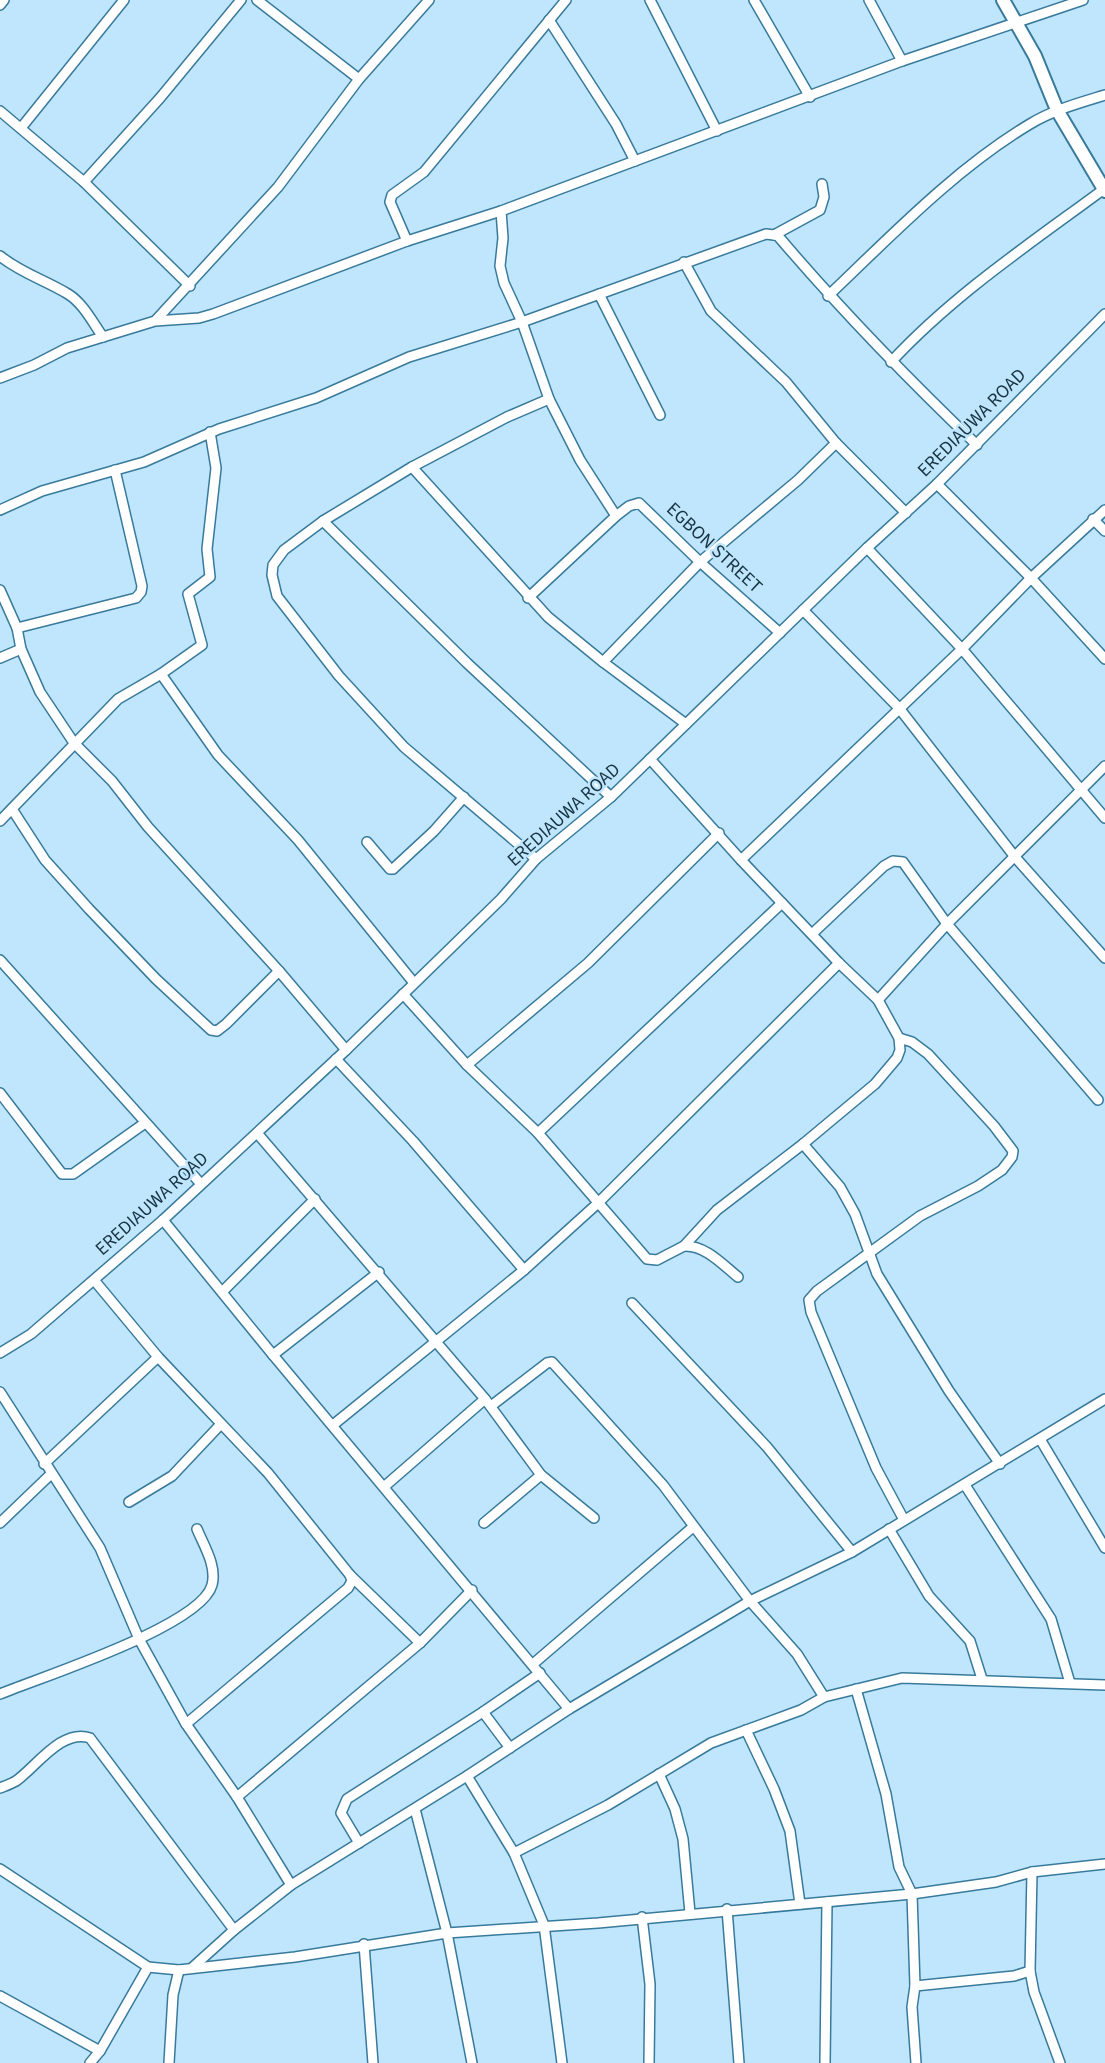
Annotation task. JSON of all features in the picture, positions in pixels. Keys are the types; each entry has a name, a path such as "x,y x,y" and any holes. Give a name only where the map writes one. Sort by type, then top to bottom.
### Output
{"main road":[{"path":"1003,0 1035,56 1057,110 1104,190"}],"street":[{"path":"0,5 4,0"},
{"path":"22,128 124,0"},
{"path":"84,182 160,98 241,0"},
{"path":"257,0 359,79"},
{"path":"155,321 190,286 278,187 359,79 429,0"},
{"path":"407,241 390,202 392,195 424,172 566,0"},
{"path":"650,0 717,131"},
{"path":"754,0 810,97"},
{"path":"869,0 902,61"},
{"path":"0,378 67,348 155,321 199,318 213,314 407,241 501,211 902,61 1083,0"},
{"path":"549,20 616,124 635,161"},
{"path":"828,296 863,261 958,177 1019,132 1057,110 1105,95"},
{"path":"0,111 84,182 190,286"},
{"path":"774,235 820,210 824,197 822,184"},
{"path":"891,362 912,339 1006,261 1104,190"},
{"path":"501,211 503,238 500,266 504,283 522,321 549,399 580,460 616,516"},
{"path":"0,510 42,491 144,462 211,432 316,398 409,357 522,321 766,234 778,236 828,296 891,362 977,445"},
{"path":"0,256 29,276 69,294 103,337"},
{"path":"684,262 711,311 786,382 836,443 906,513"},
{"path":"599,294 660,415"},
{"name":"EREDIAUWA ROAD","path":"0,1353 31,1334 163,1220 346,1050 501,899 536,859 611,797 867,548 937,484 1105,314"},
{"path":"536,859 404,747 339,676 277,596 272,575 273,565 284,550 323,522 412,467 507,417 549,399"},
{"path":"0,821 118,699 161,674 202,645 188,594 210,577 207,549 216,468 211,432"},
{"path":"603,662 700,562 798,480 836,443"},
{"path":"412,467 528,598 603,662 686,724"},
{"path":"17,628 136,598 141,592 115,470"},
{"path":"937,484 1031,578 1105,659"},
{"name":"EGBON STREET","path":"528,598 616,516 629,506 639,503 779,633"},
{"path":"741,860 962,649 1031,578 1105,510"},
{"path":"1093,519 1105,531"},
{"path":"323,522 467,663 611,797"},
{"path":"867,548 962,649 1105,818"},
{"path":"0,590 40,692 74,743 112,781 148,827 279,971 346,1050"},
{"path":"803,611 899,708 1015,857 1105,958"},
{"path":"0,658 21,649"},
{"path":"161,674 218,755 298,840 414,983"},
{"path":"402,994 467,1065 538,1133 647,1259 657,1260 684,1245 717,1210 875,1084 897,1058 900,1049 899,1038 878,1000 741,860 650,759"},
{"path":"878,1000 947,924 1105,766"},
{"path":"367,842 390,869 393,869 434,831 464,797"},
{"path":"12,809 45,860 89,909 156,979 211,1030 217,1031 226,1024 279,971"},
{"path":"467,1065 588,963 719,833"},
{"path":"813,933 884,866 893,860 903,862 947,924 1098,1100"},
{"path":"538,1133 782,903"},
{"path":"0,960 201,1184"},
{"path":"333,1425 524,1270 597,1204 839,963"},
{"path":"899,1038 912,1042 928,1054 994,1126 1013,1151 1012,1157 1002,1170 978,1186 920,1216 809,1300 809,1306 876,1468 904,1520"},
{"path":"336,1059 413,1141 524,1270"},
{"path":"0,1093 62,1174 73,1174 145,1123"},
{"path":"257,1133 437,1341 488,1403 541,1475 594,1518"},
{"path":"803,1144 840,1187 855,1214 877,1274 949,1391 1000,1464"},
{"path":"222,1292 315,1199"},
{"path":"163,1220 569,1709"},
{"path":"684,1245 703,1249 738,1277"},
{"path":"273,1355 379,1272"},
{"path":"94,1280 158,1357 268,1474 350,1575 421,1643"},
{"path":"632,1303 767,1447 852,1552"},
{"path":"44,1464 158,1357"},
{"path":"384,1486 488,1403 552,1362 663,1485 750,1601 797,1654 824,1697"},
{"path":"0,1392 100,1548 139,1639 186,1724 237,1797 291,1885"},
{"path":"191,1968 291,1885 415,1809 569,1709 750,1601 852,1552 1105,1399"},
{"path":"129,1502 172,1476 221,1424"},
{"path":"1040,1439 1105,1548"},
{"path":"0,1522 51,1474"},
{"path":"484,1523 541,1475"},
{"path":"965,1485 1051,1619 1070,1683"},
{"path":"533,1664 693,1527"},
{"path":"0,1694 139,1639 182,1617 207,1596 212,1584 213,1566 197,1529"},
{"path":"889,1529 929,1596 970,1641 982,1679"},
{"path":"186,1724 348,1588 352,1581 350,1575"},
{"path":"237,1797 421,1643 472,1590"},
{"path":"359,1843 341,1813 341,1807 347,1799 540,1673"},
{"path":"514,1853 608,1805 711,1743 801,1710 824,1697 902,1678 1105,1685"},
{"path":"856,1689 886,1794 899,1867 912,1894 915,1986 912,2007 916,2063"},
{"path":"483,1712 510,1748"},
{"path":"746,1730 774,1789 790,1831 800,1904"},
{"path":"0,1788 14,1782 52,1748 83,1735 90,1738 234,1930"},
{"path":"659,1774 675,1809 683,1839 690,1913"},
{"path":"467,1776 514,1853 544,1925 562,2063"},
{"path":"415,1809 447,1933 472,2063"},
{"path":"0,1869 148,1966 179,1970 295,1957 447,1933 598,1923 912,1894 996,1882 1032,1872 1105,1864"},
{"path":"1032,1872 1030,1971 1034,1992 1060,2063"},
{"path":"825,2063 827,1902"},
{"path":"727,1909 739,2063"},
{"path":"642,1917 650,1984 649,2063"},
{"path":"364,1944 373,2063"},
{"path":"90,2063 100,2051 148,1966"},
{"path":"169,2063 173,1995 179,1970"},
{"path":"915,1986 1014,1976 1030,1971"},
{"path":"0,1996 100,2051"}]}
